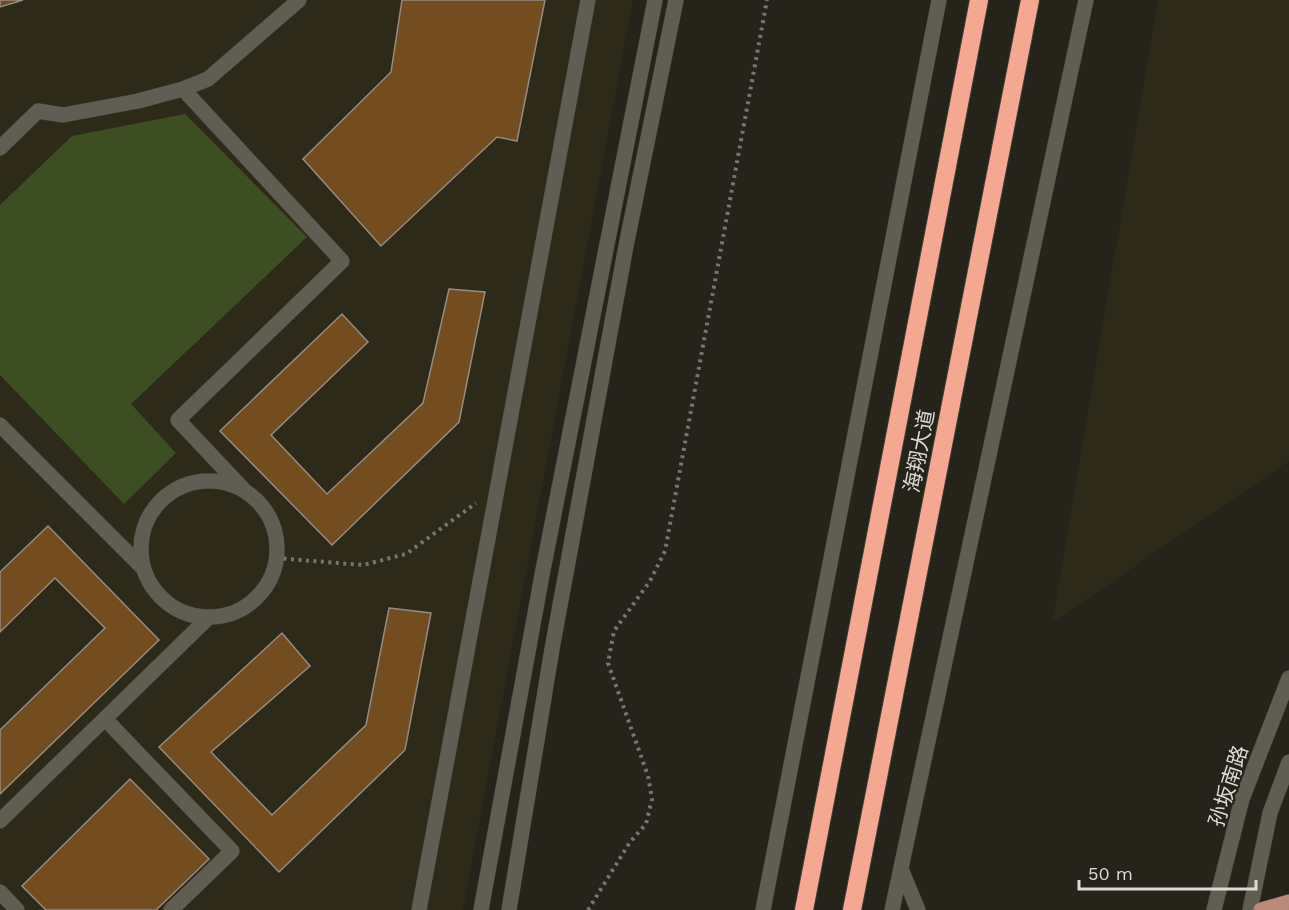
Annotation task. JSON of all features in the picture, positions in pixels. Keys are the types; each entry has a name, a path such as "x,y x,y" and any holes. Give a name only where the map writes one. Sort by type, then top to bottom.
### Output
{"highway":[{"name":"海翔大道","path":"804,910 979,0"},
{"name":"海翔大道","path":"852,910 1030,0"}],"main road":[{"path":"1261,910 1289,902"}],"street":[{"path":"0,148 38,111 63,115 138,101 183,89 208,79 299,0"},
{"path":"419,910 588,0"},
{"path":"481,910 540,586 655,0"},
{"path":"508,910 562,591 626,246 676,0"},
{"path":"763,910 939,0"},
{"path":"892,910 1086,0"},
{"path":"183,89 342,261 178,420 243,489 261,503 273,523 278,546 275,568 266,588 250,603 231,614 209,617 188,614 168,604 153,588 144,569 141,547 145,524 157,504 175,489 197,481 220,481 243,489"},
{"path":"0,425 144,569"},
{"path":"0,821 209,617"},
{"name":"孙坂南路","path":"1214,910 1242,799 1289,678"},
{"path":"105,720 232,851 171,910"},
{"path":"1250,910 1270,813 1289,762"},
{"path":"901,869 918,910"},
{"path":"0,892 17,910"}],"path":[{"path":"588,910 630,842 646,824 652,799 648,776 608,663 614,631 650,581 665,551 768,0"},
{"path":"276,558 363,565 406,554 474,504 496,491"}],"shaded area":[{"path":"0,0 633,0 463,910 0,910"},
{"path":"1158,0 1289,0 1289,461 1052,623"}],"green space":[{"path":"185,114 307,237 131,404 176,453 124,504 0,375 0,205 72,136"}],"building":[{"path":"0,0 23,0 0,7"},
{"path":"402,0 545,0 517,141 497,137 381,246 303,159 391,72"},
{"path":"449,289 485,292 459,422 332,545 220,431 342,314 368,342 271,435 327,494 423,403"},
{"path":"48,526 159,640 0,794 0,730 105,628 55,578 0,632 0,572"},
{"path":"389,608 431,613 405,750 279,872 159,747 282,633 310,666 211,752 272,815 366,725"},
{"path":"130,779 209,859 156,910 46,910 22,886"}]}
